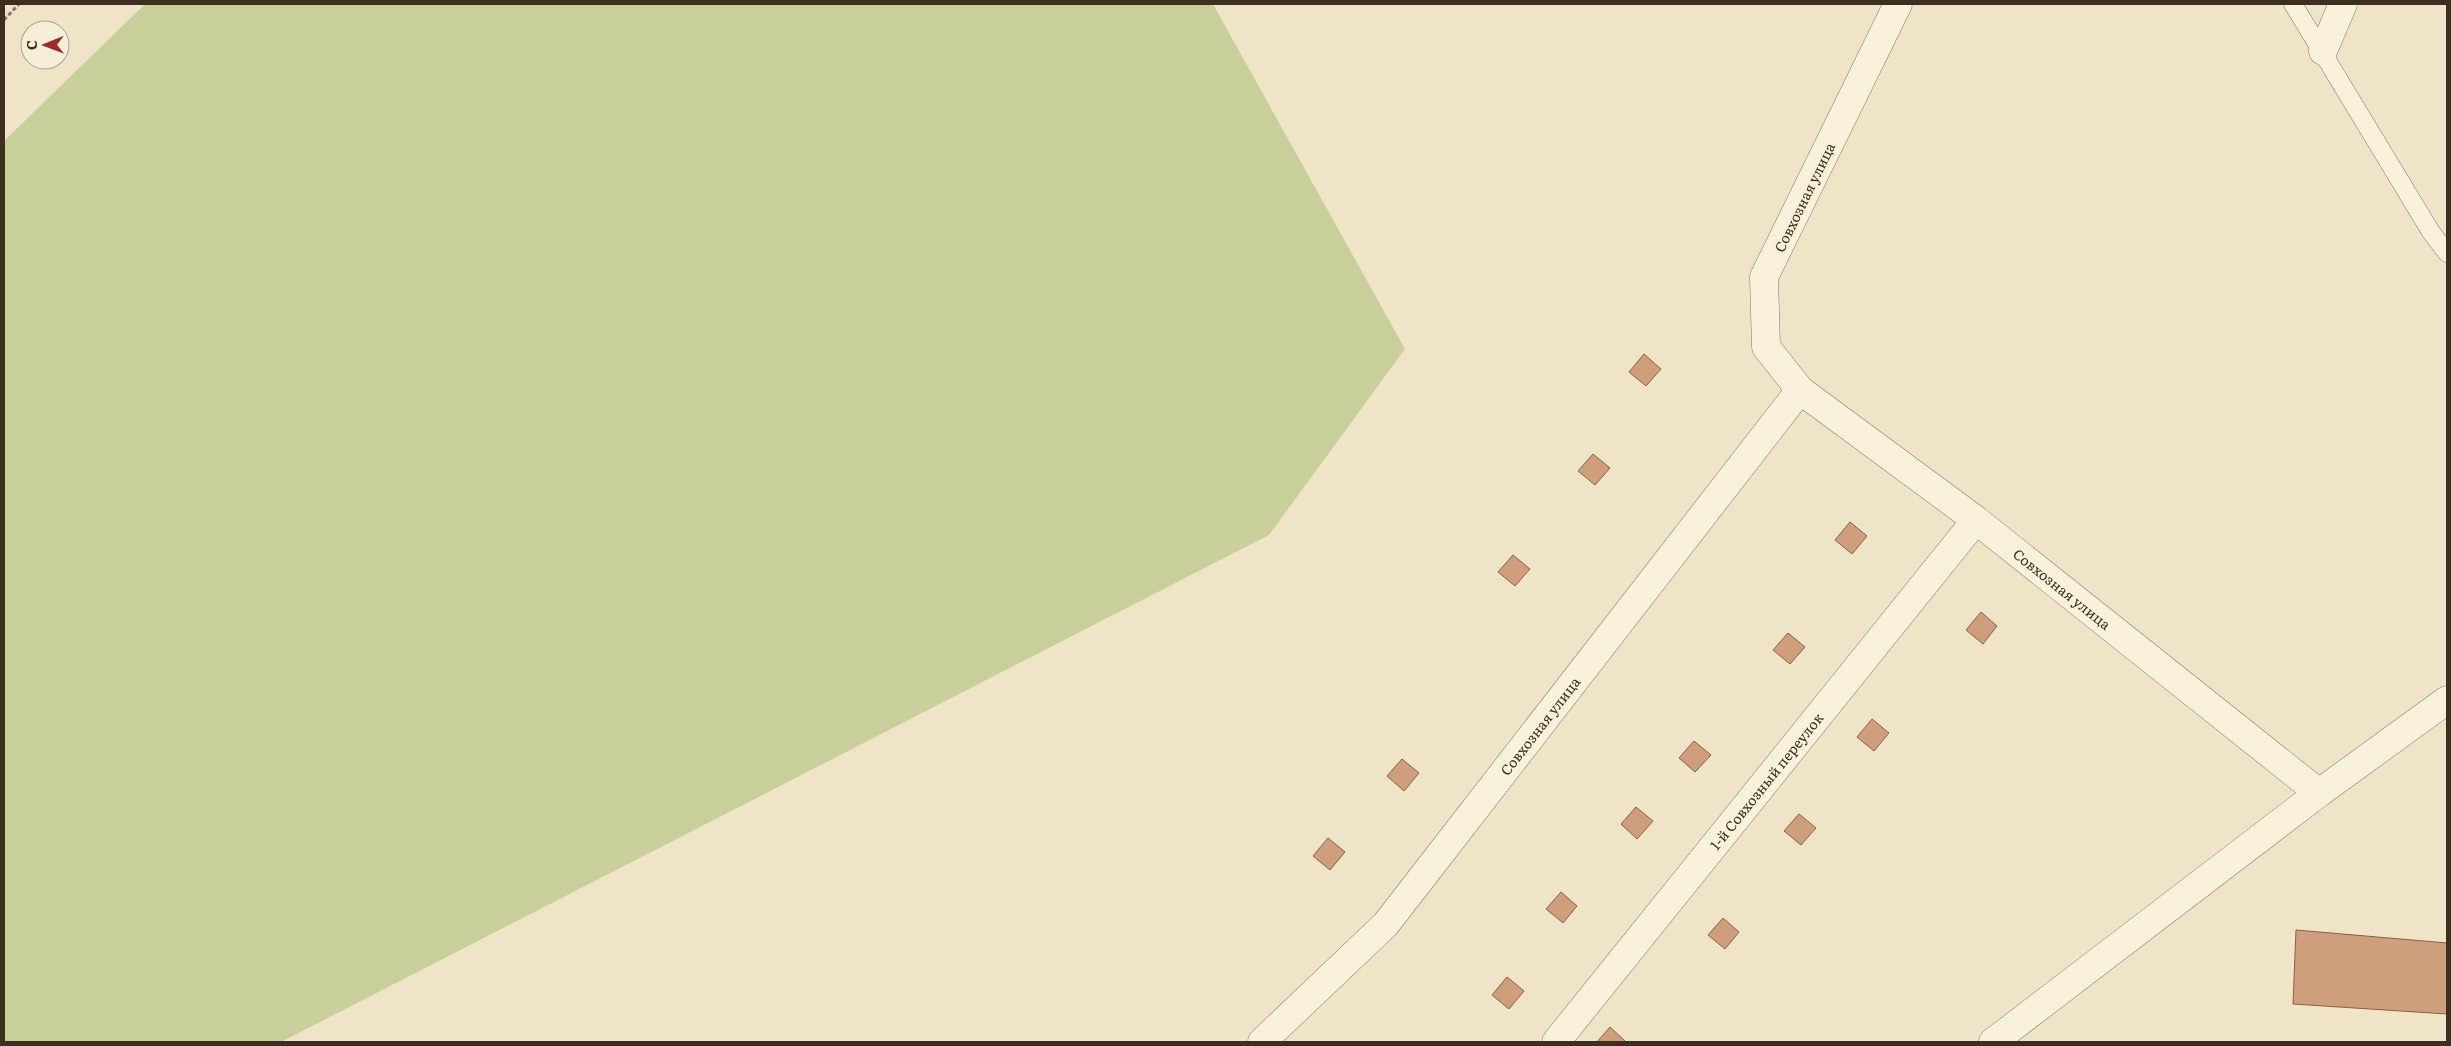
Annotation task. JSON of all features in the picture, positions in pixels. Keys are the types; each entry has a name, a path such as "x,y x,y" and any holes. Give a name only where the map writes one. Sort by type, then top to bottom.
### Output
{"street":[{"name":"Совхозная улица","path":"1898,4 1764,277 1766,347 1800,390 1976,520 2319,793"},
{"path":"2323,51 2343,4"},
{"name":"Совхозная улица","path":"1262,1042 1386,924 1800,390"},
{"name":"1-й Совхозный переулок","path":"1556,1042 1976,520"},
{"path":"1993,1042 2319,793 2447,700"}],"lane":[{"path":"2293,4 2431,232 2447,253"}],"path":[{"path":"4,20 20,4"}],"green space":[{"path":"145,4 1213,4 1405,349 1269,535 281,1042 4,1042 4,141"}],"building":[{"path":"1644,354 1661,369 1646,386 1629,372"},
{"path":"1593,454 1610,468 1595,485 1578,471"},
{"path":"1850,522 1867,536 1852,554 1835,540"},
{"path":"1513,555 1530,569 1515,586 1498,572"},
{"path":"1981,612 1997,626 1983,644 1966,630"},
{"path":"1788,633 1805,647 1790,664 1773,650"},
{"path":"1872,719 1889,733 1874,751 1857,737"},
{"path":"1694,741 1711,755 1695,772 1679,758"},
{"path":"1402,759 1419,773 1404,791 1387,776"},
{"path":"1636,807 1653,821 1637,839 1621,824"},
{"path":"1799,814 1816,828 1801,845 1784,831"},
{"path":"1328,838 1345,852 1330,870 1313,856"},
{"path":"1561,892 1577,906 1563,923 1546,909"},
{"path":"1723,918 1739,932 1725,949 1708,935"},
{"path":"2296,930 2447,943 2447,1014 2293,1004"},
{"path":"1507,977 1524,991 1509,1009 1492,995"},
{"path":"1610,1027 1626,1042 1597,1042"}]}
